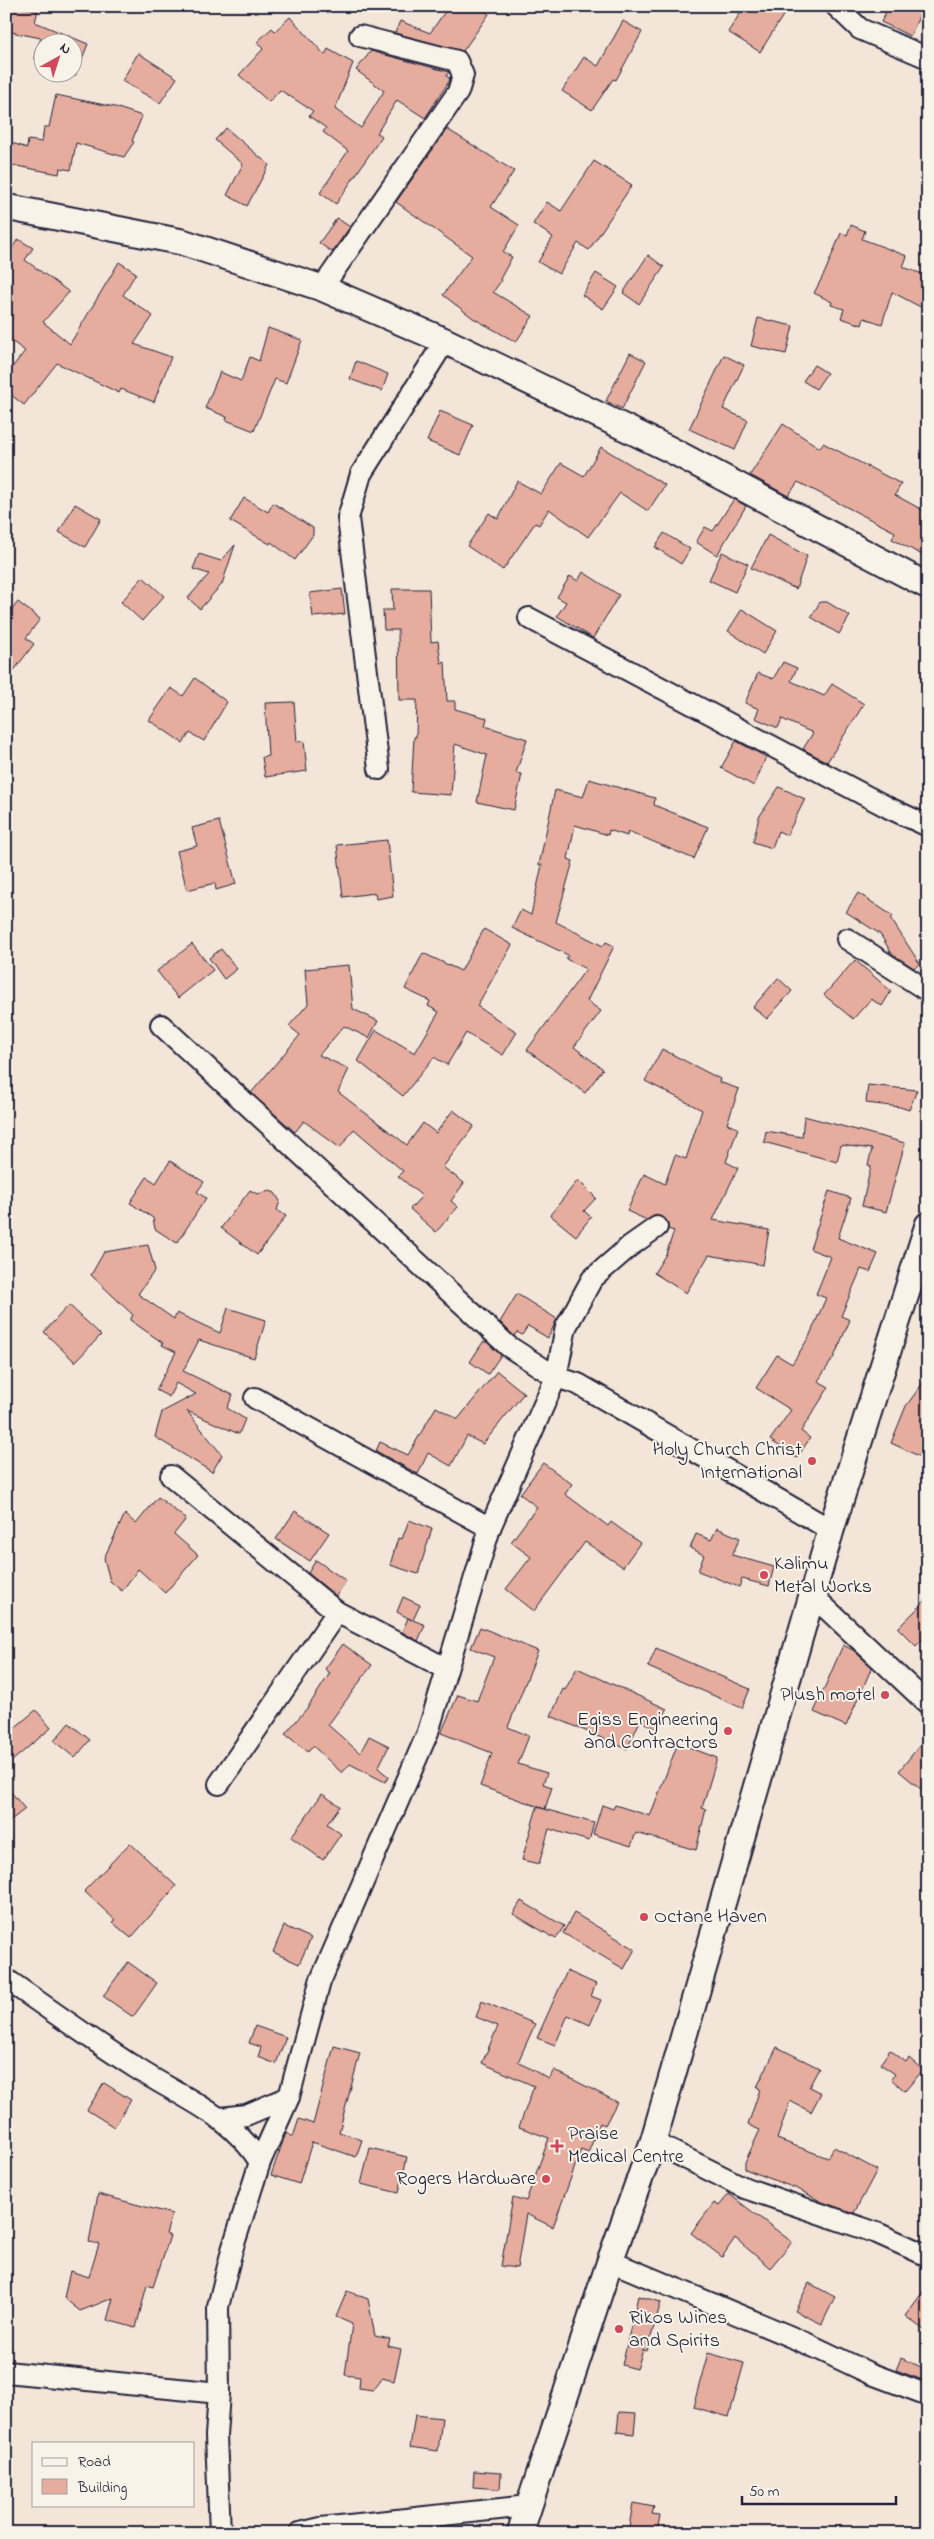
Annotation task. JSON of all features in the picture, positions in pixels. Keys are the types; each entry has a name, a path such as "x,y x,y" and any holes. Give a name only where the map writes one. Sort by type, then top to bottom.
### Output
{"street":[{"path":"836,6 860,29 928,58"},
{"path":"322,288 458,92 464,75 456,60 360,36"},
{"path":"6,207 182,242 322,288 445,341 669,449 928,586"},
{"path":"379,769 348,518 361,474 445,341"},
{"path":"529,618 889,808 928,826"},
{"path":"847,939 928,991"},
{"path":"161,1025 508,1346 556,1377 578,1384 831,1530"},
{"path":"520,2533 610,2262 653,2142 690,2008 831,1530 928,1225"},
{"path":"220,2533 216,2436 219,2393 218,2307 232,2250 260,2162 289,2097 320,1982 421,1749 490,1528 556,1377 566,1327 592,1279 630,1246 657,1227"},
{"path":"255,1398 490,1528"},
{"path":"171,1476 337,1612 447,1668"},
{"path":"813,1596 928,1704"},
{"path":"219,1784 337,1612"},
{"path":"6,1979 136,2069 221,2118 248,2142 260,2162"},
{"path":"221,2118 246,2115 289,2097"},
{"path":"653,2142 745,2188 877,2233 928,2256"},
{"path":"610,2262 808,2344 869,2373 928,2396"},
{"path":"6,2372 219,2393"},
{"path":"300,2533 321,2528 528,2506"}],"building":[{"path":"6,6 38,10 35,22 59,32 32,32 32,36 6,31"},
{"path":"449,6 477,6 489,14 463,51 395,33 400,21 430,33"},
{"path":"745,6 789,6 760,52 728,32"},
{"path":"889,6 924,6 910,36 881,22"},
{"path":"290,17 325,55 328,49 353,63 335,109 361,128 384,91 356,70 371,51 449,72 446,76 450,78 448,83 425,118 397,100 377,133 382,136 336,204 320,193 348,151 323,132 326,128 309,116 313,111 280,90 269,102 239,75 263,49 257,42 272,28 275,31"},
{"path":"623,21 642,32 616,80 613,79 592,110 562,91 584,57 598,66"},
{"path":"82,42 88,44 82,59"},
{"path":"138,53 177,78 160,103 122,81"},
{"path":"56,95 115,107 142,116 132,141 134,142 124,157 76,143 71,170 60,168 59,174 6,164 6,141 27,148 28,140 42,142 44,127 49,127"},
{"path":"226,128 269,165 247,206 227,195 243,164 215,140"},
{"path":"447,129 514,171 491,207 519,225 503,252 512,257 500,279 501,281 493,292 533,316 516,342 473,318 443,295 472,256 396,202"},
{"path":"594,161 632,185 589,250 578,243 559,274 538,262 553,237 533,224 547,202 561,211"},
{"path":"337,218 350,227 332,252 319,243"},
{"path":"851,225 865,231 862,239 907,256 903,267 928,276 928,311 892,292 882,324 864,318 862,325 841,318 844,309 831,305 832,302 814,293 841,233 847,235"},
{"path":"18,239 33,248 25,260 69,292 43,322 70,344 119,262 136,273 123,295 153,316 134,344 171,357 154,402 121,389 119,393 57,363 24,405 6,391 6,375 25,351 6,337 6,257"},
{"path":"648,255 664,267 639,304 623,293"},
{"path":"596,273 618,287 603,309 582,295"},
{"path":"758,318 793,326 786,354 751,346"},
{"path":"268,328 302,340 286,383 275,379 254,431 226,420 227,417 205,408 220,372 241,381 250,357 259,361"},
{"path":"630,353 646,361 622,409 606,401"},
{"path":"724,355 744,365 723,409 748,420 735,450 689,429"},
{"path":"356,361 388,374 382,391 350,379"},
{"path":"814,365 827,373 816,389 803,381"},
{"path":"440,411 473,425 460,455 427,441"},
{"path":"783,424 820,448 823,443 901,484 895,495 928,513 928,558 892,539 895,532 798,482 788,496 750,475"},
{"path":"601,447 665,485 648,511 620,493 588,537 549,509 539,525 535,523 503,570 467,546 489,513 498,519 517,481 541,494 561,463 584,476"},
{"path":"244,498 268,512 273,503 313,528 313,535 295,560 271,542 270,544 230,521"},
{"path":"734,499 746,506 717,555 696,542 705,527 713,531"},
{"path":"75,504 101,519 85,547 59,532"},
{"path":"664,533 690,549 681,564 655,547"},
{"path":"768,535 807,556 796,589 751,568"},
{"path":"235,545 222,584 200,609 188,598 209,574 193,569 199,554 221,561"},
{"path":"722,552 748,564 735,592 709,580"},
{"path":"583,572 619,595 593,638 557,616 566,602 557,597 570,576 578,581"},
{"path":"143,577 164,596 142,621 121,602"},
{"path":"342,589 345,614 313,617 310,593"},
{"path":"392,589 429,589 431,642 438,641 441,663 445,662 447,701 455,701 455,709 487,718 485,726 527,739 516,773 522,774 514,810 477,802 487,755 455,744 451,795 411,792 417,700 399,700 398,630 384,630 383,610 393,610"},
{"path":"18,602 40,619 26,638 34,644 6,681 6,617"},
{"path":"820,602 827,602 850,616 839,634 811,617"},
{"path":"742,609 777,631 763,654 728,631"},
{"path":"783,662 797,668 791,681 824,696 832,684 864,704 827,762 803,749 813,733 782,719 778,728 755,718 759,709 745,703 758,673 773,679"},
{"path":"195,678 227,702 204,741 190,733 183,743 149,720 171,688 183,696"},
{"path":"294,702 297,742 304,741 307,771 265,777 262,757 268,756 265,703"},
{"path":"736,741 766,757 754,786 721,768"},
{"path":"589,779 655,798 654,805 708,827 694,859 628,831 627,836 609,830 608,835 575,825 568,859 573,861 556,922 603,946 606,942 614,946 587,1001 601,1011 574,1047 603,1069 585,1093 527,1050 586,969 566,959 568,955 512,928 521,910 531,915 542,865 539,865 555,790 583,797"},
{"path":"779,787 805,799 787,835 778,831 772,848 753,842 759,817"},
{"path":"219,821 236,884 216,890 215,883 187,890 177,851 197,846 192,828"},
{"path":"387,840 393,896 376,899 375,893 343,897 337,845"},
{"path":"858,893 893,916 891,919 920,964 914,968 892,954 880,934 846,912"},
{"path":"484,929 512,945 477,1006 517,1032 503,1055 466,1033 447,1065 434,1057 403,1096 358,1061 376,1030 415,1053 439,1012 428,1006 430,1001 405,989 423,953 461,971"},
{"path":"192,944 213,970 178,998 157,971"},
{"path":"221,949 237,969 224,979 209,958"},
{"path":"855,960 891,991 882,1006 871,999 853,1019 824,995"},
{"path":"349,965 353,1009 378,1021 369,1038 344,1026 319,1055 349,1069 338,1092 407,1145 423,1123 436,1133 453,1110 474,1126 443,1167 464,1183 451,1201 458,1207 436,1232 410,1209 422,1196 398,1176 403,1171 354,1129 340,1148 304,1121 295,1132 251,1093 300,1035 289,1026 308,1004 305,969"},
{"path":"778,978 792,991 767,1019 753,1007"},
{"path":"662,1049 720,1079 719,1082 739,1089 727,1124 738,1128 726,1162 738,1168 713,1220 769,1230 763,1265 709,1255 686,1293 654,1273 666,1254 674,1231 668,1229 666,1220 656,1215 647,1220 627,1211 644,1174 665,1184 675,1155 686,1159 702,1110 645,1081"},
{"path":"868,1085 917,1090 909,1110 900,1107 866,1103"},
{"path":"804,1116 905,1143 886,1212 862,1206 871,1166 868,1165 872,1149 841,1145 837,1162 764,1142 766,1131 802,1137"},
{"path":"170,1161 204,1182 197,1192 206,1198 177,1243 155,1229 153,1218 130,1203 147,1177 156,1183"},
{"path":"578,1180 596,1198 584,1211 591,1217 576,1236 550,1215"},
{"path":"250,1190 257,1194 270,1191 275,1193 280,1201 277,1210 286,1216 257,1255 221,1228"},
{"path":"829,1191 851,1198 838,1238 878,1254 870,1272 861,1269 841,1316 850,1320 834,1357 818,1381 829,1387 801,1431 810,1438 797,1458 770,1440 791,1410 756,1388 777,1355 792,1364 809,1337 826,1298 816,1294 831,1257 810,1249"},
{"path":"148,1245 155,1270 138,1294 174,1319 177,1313 220,1333 228,1308 266,1320 254,1358 199,1340 183,1371 233,1395 227,1408 245,1419 239,1434 187,1411 222,1455 212,1472 155,1437 162,1412 196,1394 176,1383 169,1397 156,1390 176,1352 162,1345 163,1343 130,1320 133,1315 91,1275 104,1252"},
{"path":"517,1294 557,1319 548,1338 528,1326 522,1335 517,1332 514,1336 500,1322"},
{"path":"69,1305 101,1335 75,1362 44,1332"},
{"path":"483,1342 487,1342 501,1355 488,1374 470,1362"},
{"path":"497,1371 524,1393 483,1444 467,1436 451,1466 428,1453 418,1474 376,1451 380,1442 408,1455 436,1407 458,1419"},
{"path":"928,1376 928,1448 923,1458 891,1443 906,1406"},
{"path":"543,1463 572,1484 565,1494 608,1526 611,1522 640,1543 623,1567 585,1542 534,1611 506,1589 531,1557 511,1542 537,1507 520,1494"},
{"path":"158,1497 186,1519 174,1534 198,1555 165,1593 138,1569 122,1591 110,1581 104,1558 125,1514 136,1524"},
{"path":"295,1511 329,1533 310,1561 276,1539"},
{"path":"409,1520 432,1529 418,1574 390,1565 398,1538 402,1539"},
{"path":"717,1528 740,1538 732,1555 774,1567 769,1586 742,1579 739,1587 698,1571 704,1555 690,1548 696,1534 711,1540"},
{"path":"316,1560 346,1581 336,1596 308,1573"},
{"path":"403,1597 420,1605 413,1620 425,1625 418,1641 402,1632 408,1618 412,1620 397,1612"},
{"path":"928,1598 928,1634 916,1646 898,1628"},
{"path":"480,1627 538,1651 508,1727 529,1736 518,1764 547,1773 543,1784 552,1787 545,1809 480,1786 492,1753 441,1733 458,1695 477,1701 494,1657 471,1648"},
{"path":"343,1644 372,1665 328,1725 360,1753 369,1736 389,1746 378,1768 389,1777 385,1782 350,1764 342,1773 313,1746 308,1752 285,1734 308,1707 330,1673 325,1669"},
{"path":"843,1645 853,1650 872,1667 846,1726 814,1712"},
{"path":"656,1648 750,1689 742,1708 648,1667"},
{"path":"577,1668 667,1709 658,1729 640,1721 627,1749 551,1716 563,1689 565,1690"},
{"path":"36,1710 51,1728 6,1766 6,1735"},
{"path":"69,1723 90,1740 75,1758 54,1741"},
{"path":"928,1735 928,1795 899,1771"},
{"path":"678,1743 717,1758 702,1808 706,1809 696,1850 636,1833 631,1846 593,1834 602,1805 613,1809 615,1805 650,1816"},
{"path":"6,1786 25,1809 6,1824"},
{"path":"322,1794 340,1806 327,1824 341,1834 323,1860 291,1837"},
{"path":"537,1807 594,1823 589,1841 549,1829 539,1864 522,1860"},
{"path":"130,1843 176,1886 131,1938 112,1922 115,1920 84,1891"},
{"path":"521,1901 564,1926 556,1939 513,1914"},
{"path":"574,1913 635,1949 624,1969 563,1933"},
{"path":"284,1926 311,1938 299,1964 273,1952"},
{"path":"128,1962 157,1983 133,2017 103,1996"},
{"path":"567,1971 596,1984 591,1996 601,2000 590,2025 568,2015 555,2045 537,2038"},
{"path":"482,2001 535,2024 518,2062 549,2079 554,2070 617,2102 605,2125 600,2123 588,2153 581,2150 553,2227 526,2214 517,2268 501,2266 513,2197 526,2201 549,2138 519,2127 534,2086 482,2063 498,2026 476,2017"},
{"path":"255,2026 286,2037 276,2064 258,2057 261,2047 249,2043"},
{"path":"334,2046 360,2053 339,2132 362,2140 356,2157 312,2142 299,2184 271,2175 286,2133 293,2137 299,2119 313,2124"},
{"path":"777,2047 819,2068 809,2087 821,2093 811,2112 790,2101 777,2139 828,2158 834,2147 877,2170 854,2213 822,2202 800,2190 745,2169 745,2162 760,2130 748,2125 760,2089 757,2087"},
{"path":"890,2050 906,2062 909,2058 923,2070 905,2091 891,2079 895,2074 880,2064"},
{"path":"104,2083 131,2100 114,2127 87,2110"},
{"path":"370,2148 407,2157 399,2193 361,2184"},
{"path":"98,2194 172,2214 166,2234 170,2236 153,2287 147,2285 136,2328 107,2320 113,2298 80,2311 64,2298 70,2271 89,2277 99,2244 89,2242"},
{"path":"729,2194 792,2242 770,2268 735,2238 722,2257 691,2233 714,2203 719,2206"},
{"path":"809,2283 835,2297 822,2324 795,2311"},
{"path":"928,2285 928,2333 905,2316"},
{"path":"347,2291 368,2299 375,2336 390,2339 388,2346 401,2349 394,2381 382,2378 373,2390 359,2388 360,2377 345,2375 352,2324 336,2317"},
{"path":"638,2296 661,2302 647,2351 643,2350 637,2369 622,2365"},
{"path":"708,2353 744,2363 729,2417 693,2407"},
{"path":"901,2358 928,2370 928,2382 896,2370"},
{"path":"619,2412 636,2413 634,2434 617,2432"},
{"path":"415,2415 442,2418 438,2451 410,2447"},
{"path":"474,2471 501,2473 500,2489 473,2487"},
{"path":"633,2503 654,2507 652,2514 660,2515 657,2533 628,2533"}],"place":[{"name":"Holy Church Christ International","path":"812,1461"},
{"name":"Kalimu Metal Works","path":"764,1575"},
{"name":"Plush motel","path":"885,1695"},
{"name":"Egiss Engineering and Contractors","path":"728,1731"},
{"name":"Octane Haven","path":"644,1917"},
{"name":"Praise Medical Centre","path":"557,2146"},
{"name":"Rogers Hardware","path":"546,2179"},
{"name":"Rikos Wines and Spirits","path":"619,2329"}]}
